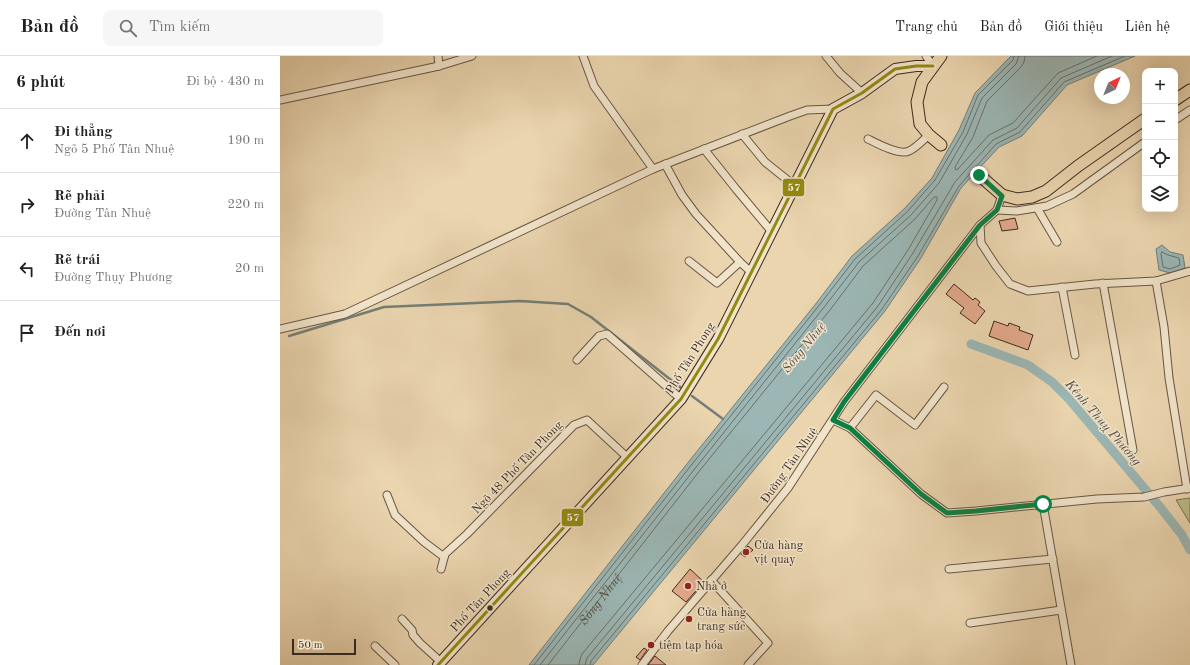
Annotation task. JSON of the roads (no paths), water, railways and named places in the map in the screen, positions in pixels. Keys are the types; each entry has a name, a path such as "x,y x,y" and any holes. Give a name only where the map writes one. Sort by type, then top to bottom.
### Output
{"main road":[{"path":"941,56 922,82 917,102 920,124 928,135 941,145"},
{"path":"1178,98 1190,90"},
{"path":"979,175 1002,196 1018,200 1032,197 1046,191 1078,166 1142,121"}],"street":[{"path":"438,56 439,66"},
{"path":"280,100 439,66 472,56"},
{"path":"583,56 594,86 654,169"},
{"path":"826,56 840,73 862,93"},
{"path":"926,56 933,66"},
{"path":"280,329 345,314 665,164 807,110 833,109 862,93 895,69 916,66 933,66"},
{"name":"Phố Tân Phong","path":"439,664 681,399 718,339 833,109"},
{"path":"1178,118 1190,110"},
{"path":"742,134 765,162 795,186"},
{"path":"868,139 882,146 906,152 910,151 928,135"},
{"path":"997,210 1017,211 1047,206 1074,194 1142,144"},
{"path":"704,149 772,232"},
{"path":"665,164 686,201 740,262 752,273"},
{"name":"Đường Tân Nhuệ","path":"642,665 668,631 788,488 844,402 980,225 997,210 1002,196"},
{"path":"1037,208 1057,242"},
{"path":"980,225 981,243 996,266 1010,284 1028,291 1103,283 1156,280 1190,271"},
{"path":"690,260 717,283 740,262"},
{"path":"833,420 850,428 921,494 947,513 1097,499 1144,497 1164,492 1189,489 1169,378 1164,327 1156,280"},
{"path":"1103,283 1133,450"},
{"path":"1062,287 1074,355"},
{"path":"577,360 598,336 607,334 681,399"},
{"path":"850,428 876,395 915,424 944,386"},
{"name":"Ngõ 48 Phố Tân Phong","path":"440,569 445,554 467,534 574,425 587,420 628,458"},
{"path":"387,495 395,515 424,542 444,557"},
{"path":"1043,504 1071,665"},
{"path":"949,569 1053,559"},
{"path":"712,580 768,643 748,665"},
{"path":"970,623 1062,610"},
{"path":"402,619 412,630 413,635 439,664"},
{"path":"375,646 395,665"}],"water":[{"name":"Sông Nhuệ","path":"1011,56 1135,56 1107,68 1094,68 1094,73 1067,85 1022,136 999,147 961,188 921,258 885,311 593,665 529,665 690,460 818,301 852,256 904,209 932,178 959,130 975,93"},
{"path":"1162,245 1170,252 1183,255 1185,268 1170,273 1159,270 1156,249"}],"waterway":[{"path":"289,336 384,307 520,301 568,304 591,317 680,387"},
{"name":"Kênh Thuỵ Phương","path":"971,344 1028,365 1052,382 1069,399 1160,507 1182,535 1190,550"},
{"path":"692,396 723,419"}],"place":[{"name":"Cửa hàng vịt quay","path":"746,552"},
{"name":"Nhà ở","path":"688,586"},
{"name":"Cửa hàng trang sức","path":"689,619"},
{"name":"tiệm tạp hóa","path":"651,645"}]}
